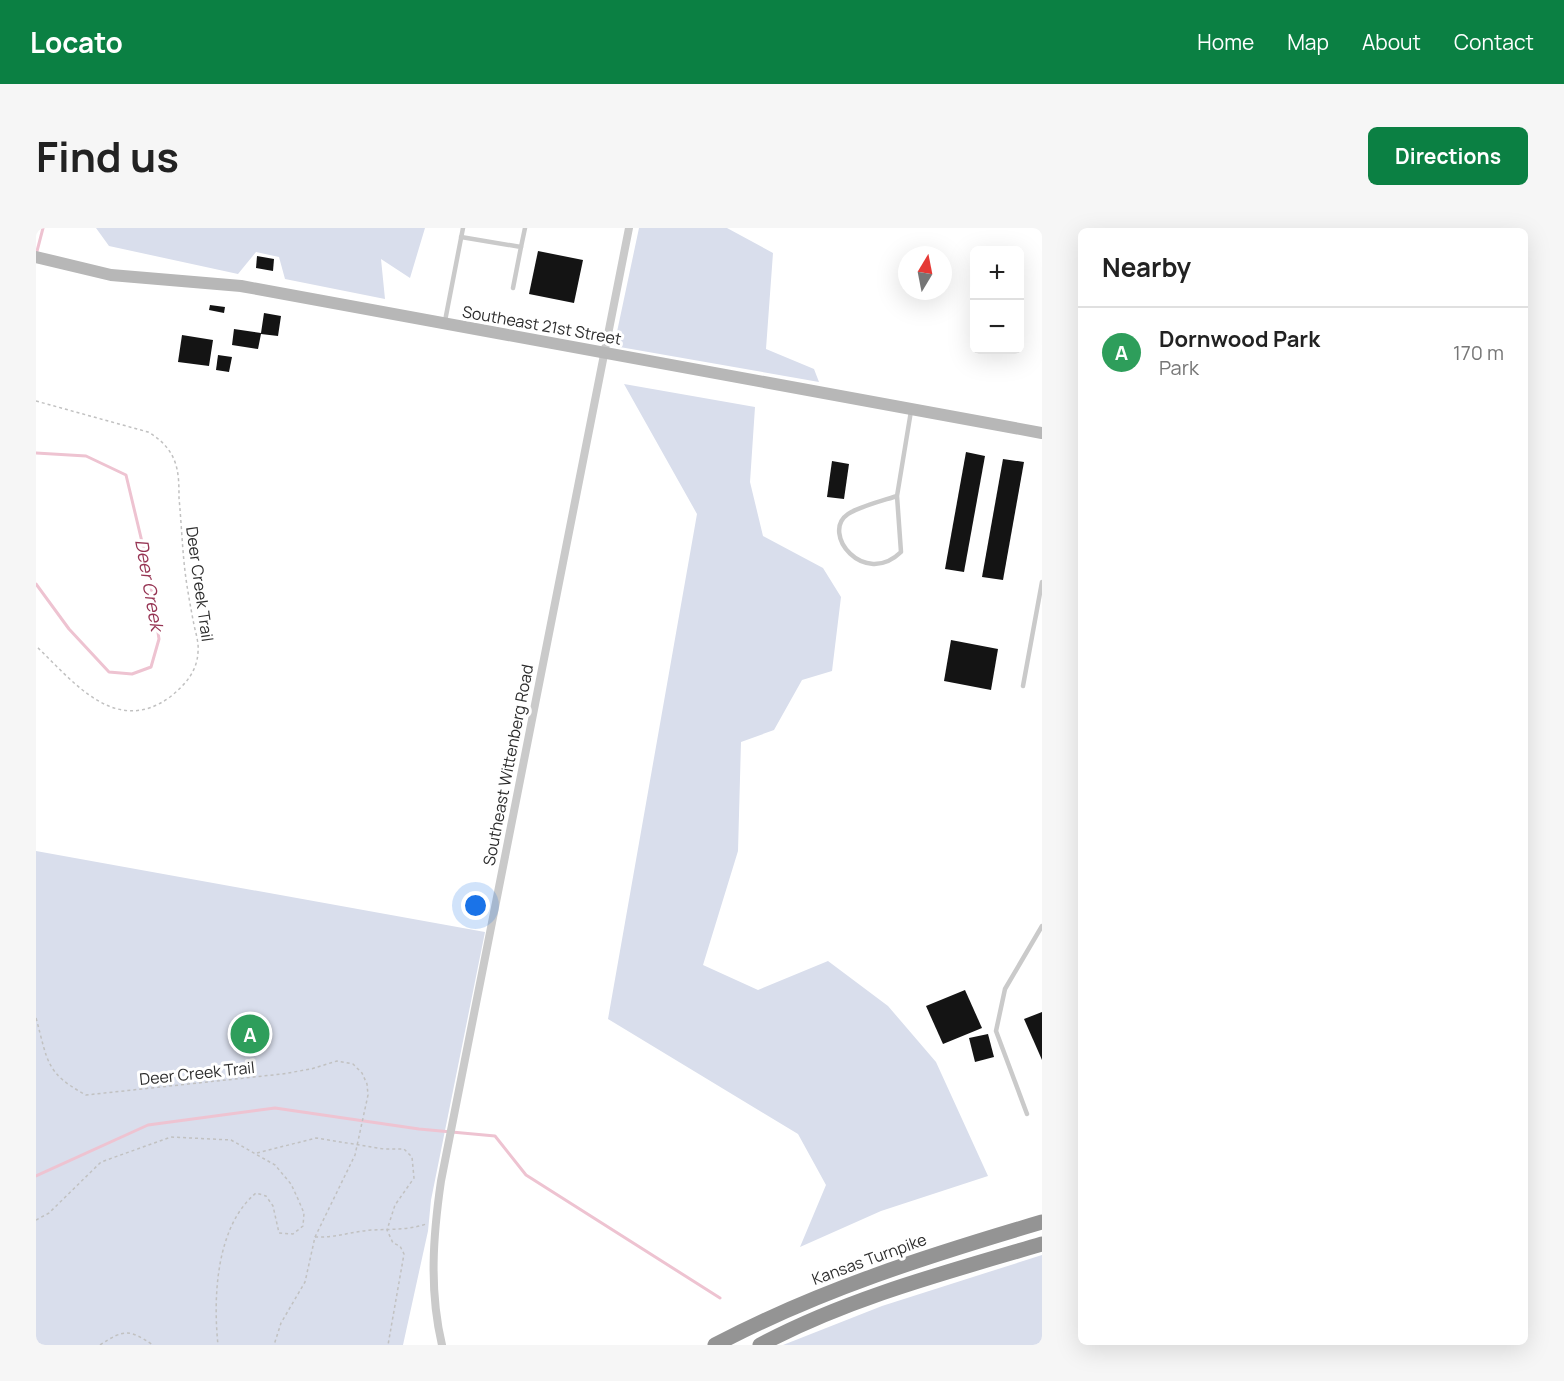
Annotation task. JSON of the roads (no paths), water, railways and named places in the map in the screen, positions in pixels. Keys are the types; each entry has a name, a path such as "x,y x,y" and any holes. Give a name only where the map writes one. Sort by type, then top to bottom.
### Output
{"highway":[{"name":"Kansas Turnpike","path":"715,1345 788,1309 848,1284 1042,1222"},
{"path":"760,1345 849,1306 943,1273 1042,1244"}],"street":[{"name":"Southeast Wittenberg Road","path":"442,1345 434,1289 435,1221 448,1141 629,228"},
{"name":"Southeast 21st Street","path":"36,257 121,276 241,286 1042,433"}],"lane":[{"path":"445,324 463,228"},
{"path":"513,288 525,228"},
{"path":"461,237 521,247"},
{"path":"897,496 847,514 840,526 841,542 856,560 879,565 892,561 901,552 897,496 912,408"},
{"path":"1023,686 1042,582"},
{"path":"1027,1114 996,1031 1005,989 1042,926"}],"waterway":[{"name":"Deer Creek","path":"36,255 43,228"},
{"name":"Deer Creek","path":"36,453 86,456 126,475 148,567 159,639 151,667 132,674 109,672 69,629 36,584"},
{"path":"36,1176 148,1125 275,1108 419,1129 495,1136 526,1175 720,1298"}],"place":[{"name":"Dornwood Park","path":"250,1034"}]}
